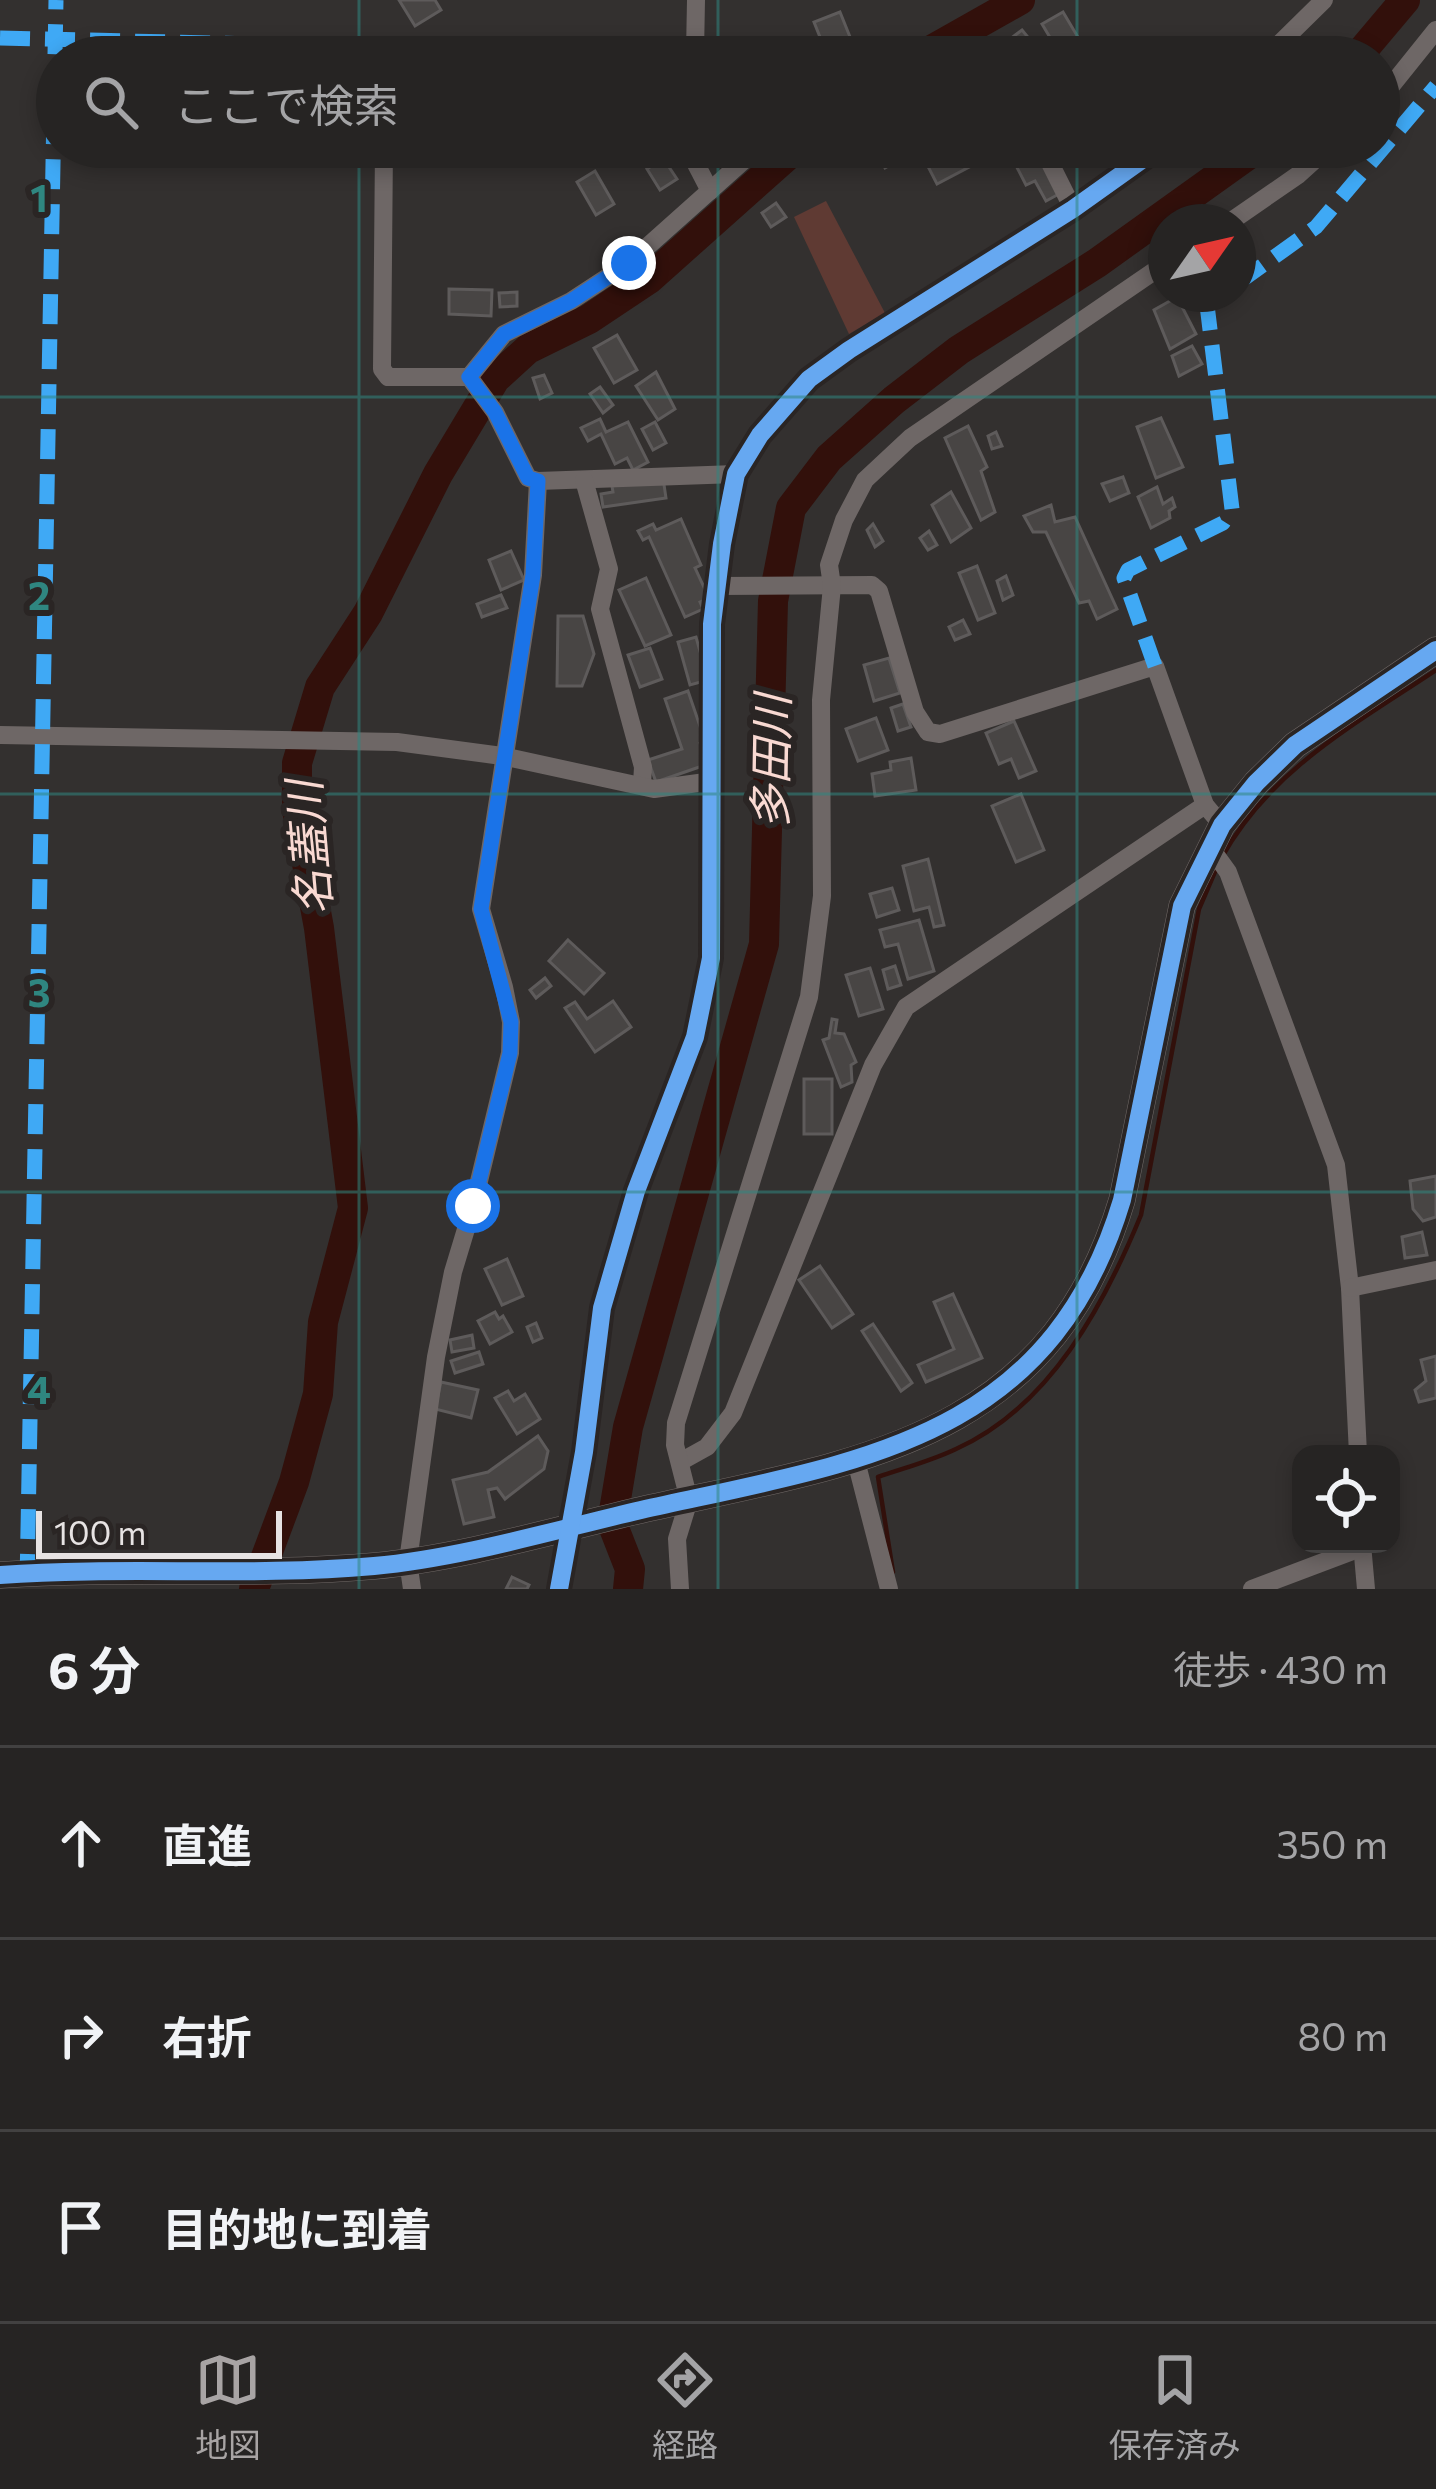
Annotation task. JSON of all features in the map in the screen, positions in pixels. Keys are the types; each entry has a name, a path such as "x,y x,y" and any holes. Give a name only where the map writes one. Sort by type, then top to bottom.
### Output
{"street":[{"path":"695,36 696,0"},
{"path":"1287,36 1324,0"},
{"path":"1400,75 1436,30"},
{"path":"384,168 382,369 388,377 472,380"},
{"path":"698,168 710,191"},
{"path":"472,380 504,334 597,286 736,168"},
{"path":"1052,168 1073,209"},
{"path":"560,1589 578,1525 602,1308 636,1191 705,997 713,920 712,623 723,586 736,474 760,435 809,379 1131,168"},
{"path":"1256,204 1304,168"},
{"path":"680,1589 677,1539 682,1502 676,1423 809,997 822,896 821,700 829,565 844,520 865,480 885,459 1148,276"},
{"path":"472,380 495,412 528,478 736,474"},
{"path":"584,480 609,568 600,609 643,767 642,784"},
{"path":"410,1575 436,1357 510,1053 511,1022 481,909 533,575 538,481"},
{"path":"723,586 872,585 879,591 915,712 928,732 940,734 1155,666 1336,1165 1351,1288 1358,1445"},
{"path":"0,1575 410,1575 578,1525 856,1461 951,1423 989,1397 1043,1348 1089,1287 1107,1248 1121,1201 1182,906 1215,839 1256,783 1295,745 1436,650"},
{"path":"0,735 397,742 502,756 654,789 712,781"},
{"path":"680,1462 706,1448 733,1413 873,1065 906,1007 1215,839"},
{"path":"1351,1288 1436,1270"},
{"path":"856,1461 889,1589"},
{"path":"1252,1589 1344,1553"},
{"path":"1363,1553 1366,1589"}],"shaded area":[{"path":"826,201 885,313 849,334 794,217"}],"building":[{"path":"399,0 435,0 441,10 415,26"},
{"path":"840,12 850,36 820,36 814,22"},
{"path":"1063,12 1077,36 1049,36 1042,24"},
{"path":"670,168 677,179 660,190 647,169"},
{"path":"929,168 967,168 937,184"},
{"path":"1017,168 1045,168 1059,194 1046,201 1035,181 1026,185"},
{"path":"595,171 614,204 596,215 577,182"},
{"path":"776,203 786,217 771,227 762,213"},
{"path":"449,289 492,290 491,316 449,314"},
{"path":"517,292 517,306 500,307 499,293"},
{"path":"1155,312 1185,312 1196,334 1170,349"},
{"path":"617,335 637,370 614,383 594,348"},
{"path":"1192,346 1202,364 1179,376 1172,356"},
{"path":"656,372 675,409 658,420 636,386"},
{"path":"544,375 552,393 540,399 533,378"},
{"path":"600,387 613,405 603,413 590,394"},
{"path":"1161,418 1183,467 1156,478 1137,427"},
{"path":"600,419 606,432 628,422 648,462 633,470 627,458 615,464 601,434 588,441 581,428"},
{"path":"655,422 666,443 653,450 642,429"},
{"path":"968,426 987,467 981,471 995,512 981,520 945,438"},
{"path":"996,432 1002,446 992,449 988,436"},
{"path":"1123,477 1129,493 1110,501 1102,484"},
{"path":"663,478 666,498 603,507 601,494 613,492 612,486"},
{"path":"1157,487 1163,504 1172,498 1175,507 1169,511 1170,518 1151,528 1138,497"},
{"path":"951,492 971,528 951,542 932,505"},
{"path":"1051,505 1055,522 1075,517 1117,609 1097,619 1089,601 1079,603 1046,532 1033,532 1024,516"},
{"path":"681,519 709,598 700,602 703,609 685,617 649,537 643,540 638,531 653,524 656,530"},
{"path":"873,524 883,541 875,547 867,530"},
{"path":"929,531 937,545 928,550 920,538"},
{"path":"511,551 524,580 501,590 489,560"},
{"path":"977,566 995,613 978,620 959,573"},
{"path":"1006,576 1013,595 1003,600 997,581"},
{"path":"646,578 671,635 645,646 619,590"},
{"path":"501,595 507,608 482,617 477,604"},
{"path":"558,616 583,616 594,654 582,686 557,686"},
{"path":"963,620 970,634 955,640 949,627"},
{"path":"696,637 708,680 690,685 678,642"},
{"path":"650,648 662,679 640,687 628,655"},
{"path":"889,658 900,693 874,701 864,665"},
{"path":"688,691 708,764 656,782 648,760 682,749 665,699"},
{"path":"903,704 911,727 898,731 891,708"},
{"path":"876,718 888,750 858,761 846,729"},
{"path":"1014,721 1036,771 1019,778 1011,759 999,764 986,733"},
{"path":"911,758 916,790 875,796 872,774 891,770 890,762"},
{"path":"1021,794 1044,850 1016,862 992,806"},
{"path":"928,859 944,925 934,927 929,907 914,911 903,866"},
{"path":"892,888 899,910 877,917 870,894"},
{"path":"919,920 934,971 908,979 898,944 885,947 880,930"},
{"path":"568,940 604,973 584,994 549,961"},
{"path":"895,966 901,985 888,989 883,970"},
{"path":"870,968 883,1009 859,1016 846,975"},
{"path":"545,978 551,986 536,998 530,990"},
{"path":"613,1001 631,1027 595,1052 565,1008 575,1002 587,1019"},
{"path":"832,1019 837,1020 835,1033 844,1034 856,1062 851,1065 852,1082 841,1087 823,1040 829,1038"},
{"path":"804,1079 832,1079 832,1134 804,1134"},
{"path":"1436,1176 1436,1217 1423,1221 1413,1209 1410,1181"},
{"path":"1422,1232 1427,1255 1405,1258 1402,1237"},
{"path":"507,1259 523,1296 502,1305 485,1269"},
{"path":"820,1266 853,1314 832,1328 799,1280"},
{"path":"953,1294 982,1358 926,1382 918,1365 954,1349 934,1302"},
{"path":"495,1312 512,1332 490,1344 478,1321"},
{"path":"536,1323 542,1338 533,1342 527,1327"},
{"path":"873,1324 912,1383 901,1391 862,1331"},
{"path":"472,1335 474,1348 452,1352 450,1340"},
{"path":"479,1352 483,1364 455,1373 451,1361"},
{"path":"1436,1356 1436,1398 1419,1402 1415,1390 1426,1381 1421,1360"},
{"path":"441,1382 478,1390 471,1418 435,1409"},
{"path":"508,1391 514,1401 525,1394 540,1419 517,1434 495,1398"},
{"path":"538,1436 548,1451 544,1469 505,1499 497,1488 488,1490 494,1517 464,1524 453,1480 488,1472"},
{"path":"512,1577 529,1585 527,1589 506,1589"}],"waterway":[{"name":"名蓋川","path":"956,36 1020,0"},
{"name":"多田川","path":"1375,36 1405,0"},
{"name":"名蓋川","path":"254,1589 294,1482 318,1394 323,1322 353,1208 319,928 297,810 297,763 320,687 368,613 438,474 495,379 528,349 589,319 649,279 773,168"},
{"name":"多田川","path":"628,1589 630,1569 612,1523 628,1427 764,944 773,601 791,508 829,458 894,400 959,350 1097,263 1230,168"},
{"path":"1222,857 1242,826 1289,774 1436,670"},
{"path":"893,1572 878,1477 956,1449 1019,1407 1070,1350 1110,1284 1141,1215 1199,909 1217,867"}],"marked path":[{"path":"55,36 56,0"},
{"path":"0,38 36,39"},
{"path":"1400,128 1436,86"},
{"path":"27,1584 53,168"},
{"path":"1256,270 1316,227 1366,168"},
{"path":"1155,666 1124,578 1128,570 1223,523 1232,509 1208,312"}],"cycle path":[{"path":"559,1589 584,1452 602,1308 636,1191 695,1037 711,958 712,624 736,474 760,435 809,379 1131,168"},
{"path":"0,1575 327,1569 440,1557 868,1455 934,1428 994,1392 1046,1344 1089,1281 1122,1200 1182,906 1222,825 1295,745 1436,650"}],"route":[{"path":"473,1206 510,1053 511,1022 504,987 481,909 533,575 538,481 528,478 495,412 469,377 504,334 571,301 629,263"}]}
